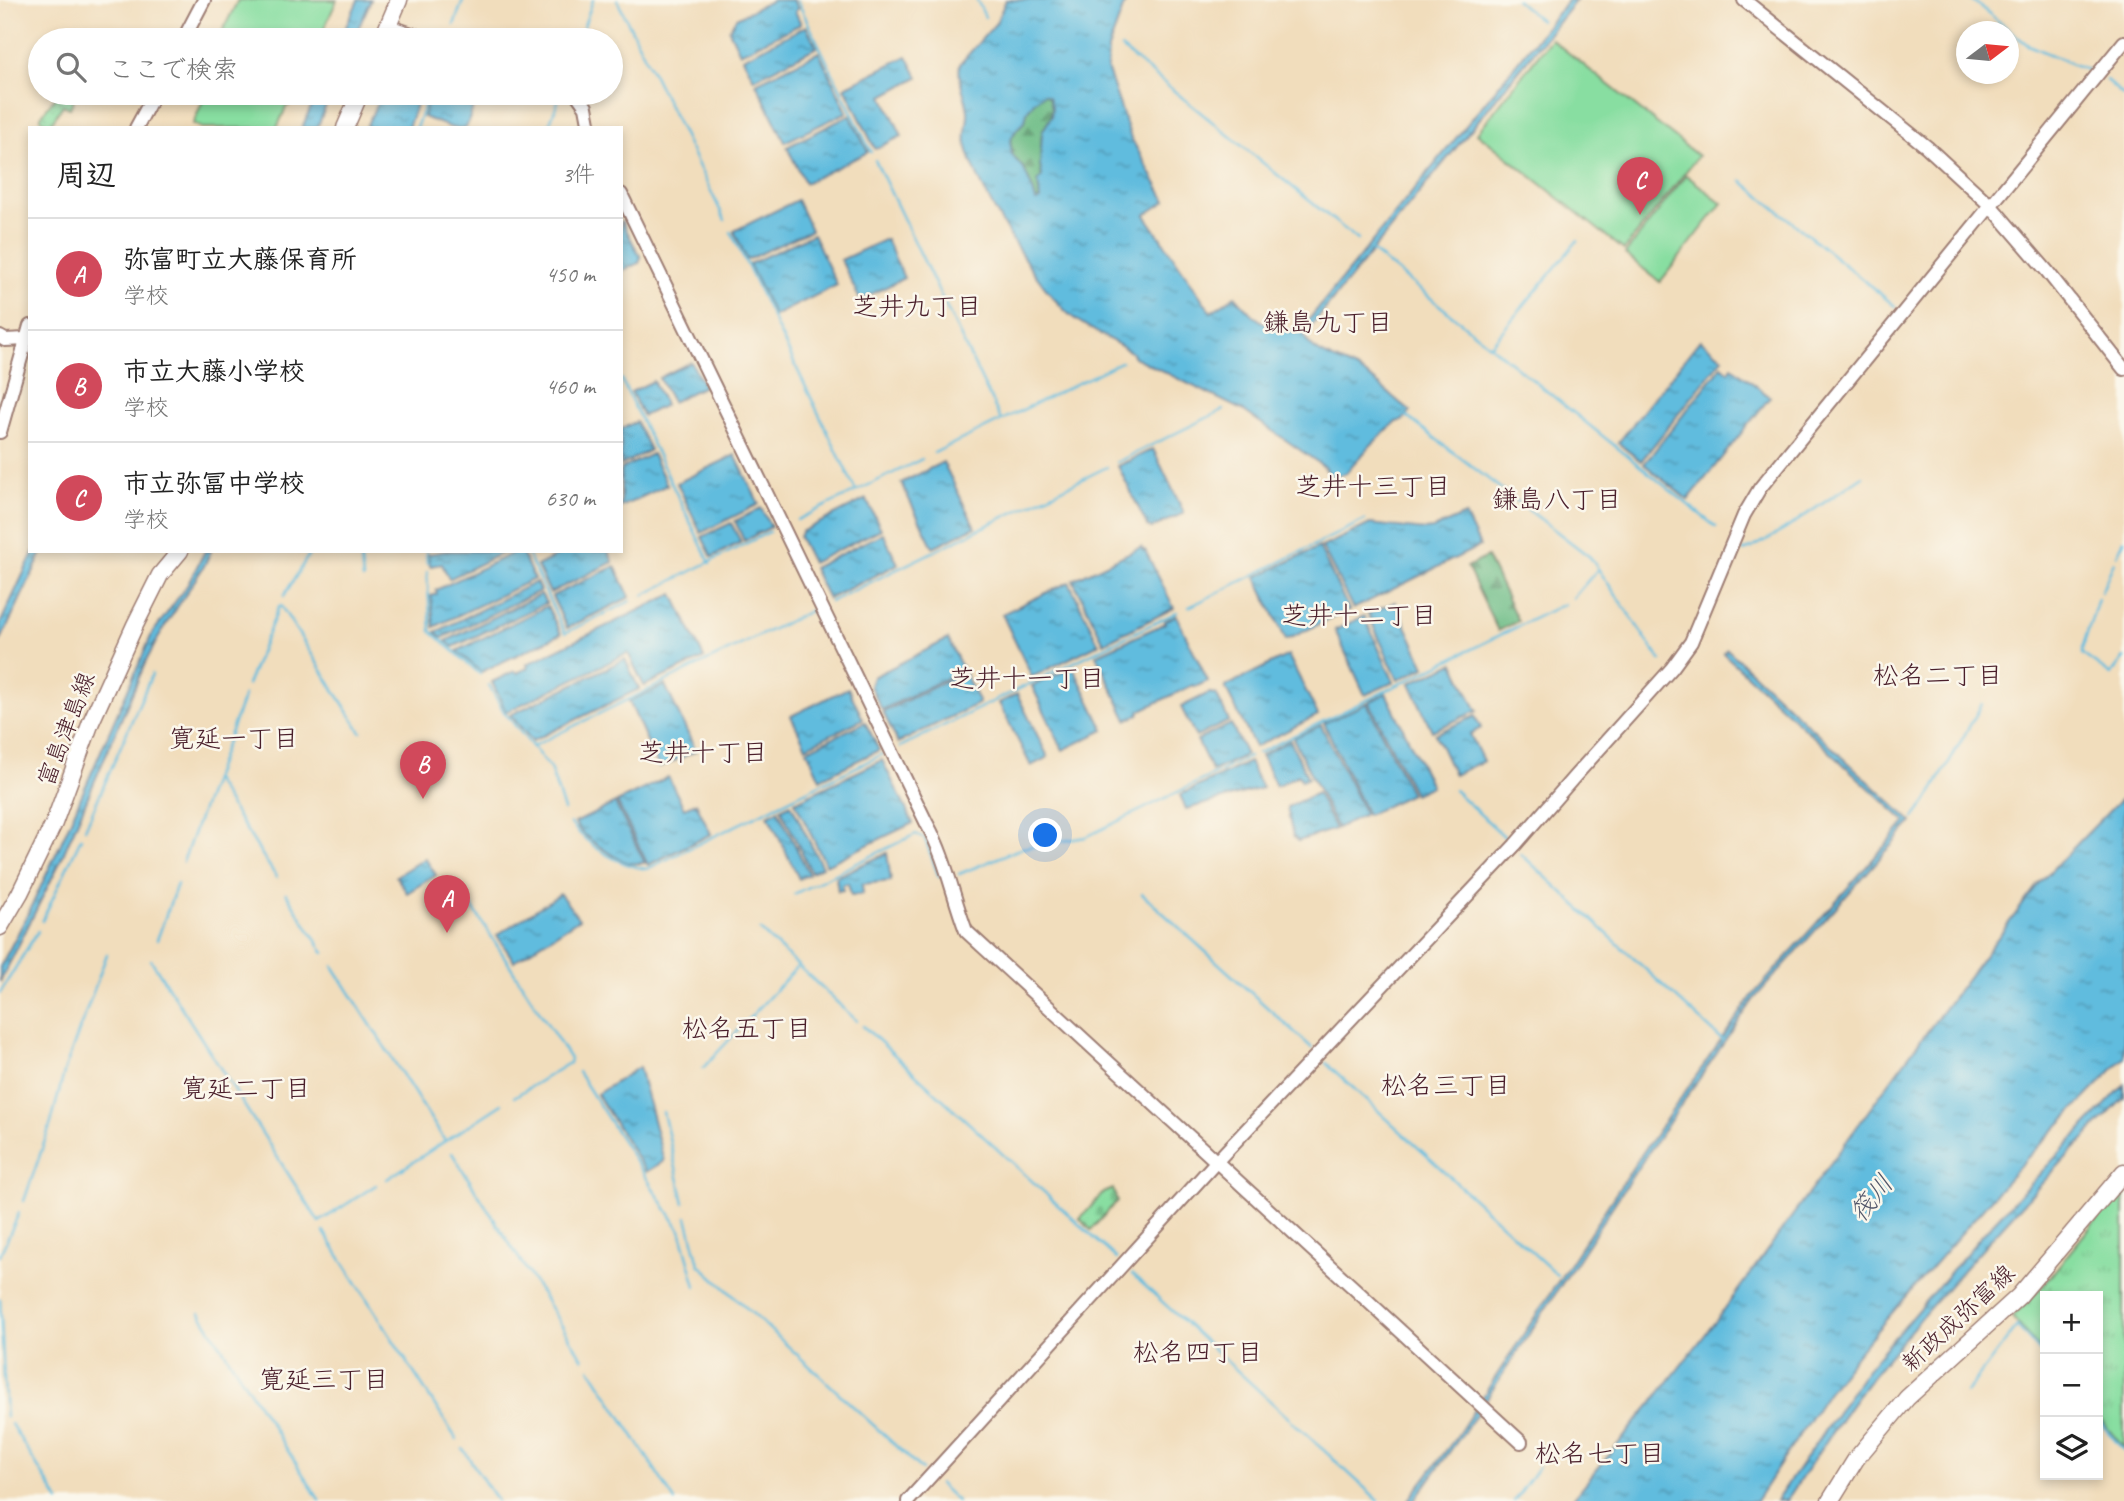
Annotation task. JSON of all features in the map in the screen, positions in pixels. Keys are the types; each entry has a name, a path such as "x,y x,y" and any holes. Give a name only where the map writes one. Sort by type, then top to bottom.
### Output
{"main road":[{"path":"387,28 399,0"},
{"path":"346,126 355,105"},
{"name":"富島津島線","path":"0,927 54,823 91,722 135,625 160,575 178,553"},
{"name":"新政成弥富線","path":"1830,1501 1856,1459 1907,1398 2019,1296 2124,1172"}],"street":[{"path":"189,28 204,0"},
{"path":"1744,0 1927,147 1991,206 2047,271 2124,369"},
{"path":"908,1501 1216,1162 1515,845 1672,668 1691,642 1744,515 1760,488 2124,42"},
{"path":"137,126 148,105"},
{"path":"585,105 590,126"},
{"path":"623,198 940,847 966,931 1521,1442"},
{"path":"2,343 28,333"},
{"path":"0,432 28,333"}],"green space":[{"path":"238,0 337,0 324,28 224,28"},
{"path":"1551,39 1698,156 1624,250 1477,133"},
{"path":"1044,94 1049,96 1052,107 1051,117 1042,132 1042,176 1038,182 1040,200 1036,201 1024,169 1012,155 1010,140 1025,121 1034,101"},
{"path":"49,105 63,105 50,125 41,120"},
{"path":"201,105 287,105 278,126 193,124"},
{"path":"1686,175 1722,203 1660,282 1625,254"},
{"path":"1487,557 1518,621 1498,631 1467,567"},
{"path":"2124,1185 2124,1448 2103,1423 2103,1291 2040,1291 2040,1350 2012,1317 2040,1289"},
{"path":"1113,1189 1117,1201 1091,1230 1080,1219 1103,1193"}],"water":[{"path":"358,0 371,0 358,28 345,28"},
{"path":"773,0 793,0 801,24 740,53 729,30 736,18"},
{"path":"1006,0 1126,0 1108,49 1107,68 1131,138 1166,201 1145,215 1211,312 1235,296 1262,322 1298,333 1568,0 1576,0 1304,335 1307,342 1319,352 1358,370 1410,411 1403,420 1396,422 1371,445 1346,473 1332,477 1323,466 1244,411 1134,357 1131,352 1075,319 1045,287 995,210 966,143 968,111 960,64 996,23","holes":["1044,94 1049,97 1051,117 1042,132 1042,176 1038,182 1040,200 1036,201 1024,169 1012,155 1010,140 1025,121 1034,102"]},
{"path":"806,26 817,47 754,79 743,58"},
{"path":"819,52 847,112 785,142 756,83"},
{"path":"907,56 918,77 883,96 902,136 875,149 845,87"},
{"path":"312,105 326,105 318,126 303,126"},
{"path":"376,105 416,105 409,126 366,126"},
{"path":"427,105 465,105 473,108 467,126 447,126 423,117"},
{"path":"850,115 868,152 805,183 787,147"},
{"path":"797,200 811,230 747,260 734,231"},
{"path":"623,224 641,258 639,263 623,270"},
{"path":"813,234 837,285 774,316 749,264"},
{"path":"886,239 904,278 860,300 841,260"},
{"path":"1700,340 1723,358 1641,461 1618,443"},
{"path":"691,362 704,386 672,402 659,378"},
{"path":"1722,366 1729,372 1732,367 1770,397 1688,500 1644,464"},
{"path":"653,381 665,405 643,416 631,392"},
{"path":"636,422 650,450 623,464 623,428"},
{"path":"1153,449 1184,513 1152,528 1148,527 1118,466"},
{"path":"652,454 667,485 623,506 623,468"},
{"path":"735,455 759,504 701,533 677,483"},
{"path":"943,462 975,527 933,547 901,483"},
{"path":"866,499 881,529 812,563 799,537 801,532"},
{"path":"761,508 771,527 744,541 735,521"},
{"path":"1465,515 1480,546 1353,609 1322,547 1370,524 1425,530"},
{"path":"731,523 741,542 712,557 702,537"},
{"path":"883,533 898,564 828,599 813,568"},
{"path":"1141,547 1174,608 1104,643 1073,580"},
{"path":"1319,547 1349,610 1286,640 1256,577"},
{"path":"33,553 42,553 0,642 0,624"},
{"path":"204,553 210,553 146,661 60,862 0,982 0,967 60,845 152,634 188,584"},
{"path":"502,553 449,579 442,564 430,566 428,554"},
{"path":"513,553 522,553 534,579 434,627 431,596 437,594 436,590"},
{"path":"562,553 609,553 613,562 550,593 537,566"},
{"path":"615,566 630,597 567,628 552,596"},
{"path":"536,582 540,591 442,638 436,632"},
{"path":"1069,582 1099,644 1032,677 1002,614"},
{"path":"541,594 546,603 453,647 446,641"},
{"path":"673,594 704,658 644,686 628,653 506,712 492,682 528,668 527,664"},
{"path":"1395,602 1425,667 1398,680 1368,614"},
{"path":"547,606 561,634 481,672 457,651"},
{"path":"1176,615 1208,681 1195,687 1193,685 1139,711 1140,714 1127,720 1096,655 1166,623 1165,621"},
{"path":"1364,616 1394,682 1365,695 1335,630"},
{"path":"948,639 963,670 882,710 870,686 873,677"},
{"path":"1727,649 1912,822 1754,999 1635,1172 1474,1418 1414,1501 1408,1501 1457,1436 1637,1161 1752,996 1906,822 1723,653"},
{"path":"1288,655 1318,715 1255,747 1225,687"},
{"path":"625,659 639,689 532,741 510,715"},
{"path":"1454,663 1477,711 1432,731 1410,683"},
{"path":"1073,667 1104,730 1063,750 1032,686"},
{"path":"964,672 979,703 898,743 883,712"},
{"path":"665,685 696,751 659,768 629,701"},
{"path":"848,688 863,719 806,747 791,716"},
{"path":"1209,693 1216,694 1229,721 1196,737 1181,707"},
{"path":"1386,693 1431,786 1414,794 1369,702"},
{"path":"1017,694 1048,757 1031,766 999,703"},
{"path":"1367,703 1411,794 1367,815 1324,723"},
{"path":"1475,716 1481,728 1470,734 1483,761 1454,775 1435,734"},
{"path":"865,722 879,750 820,779 807,750"},
{"path":"1231,724 1246,755 1212,771 1197,740"},
{"path":"1321,725 1365,814 1337,828 1293,738"},
{"path":"1290,740 1308,778 1302,781 1298,775 1276,786 1261,755"},
{"path":"882,760 913,823 826,865 795,802"},
{"path":"1249,762 1262,788 1186,809 1180,795"},
{"path":"668,777 684,808 696,803 711,834 648,865 617,802"},
{"path":"1317,793 1335,829 1298,841 1293,836 1287,807"},
{"name":"筏川","path":"2124,796 2124,1058 2025,1160 1864,1345 1827,1393 1756,1501 1571,1501 1718,1318 1899,1069 2039,883"},
{"path":"615,803 645,863 628,863 615,856 591,840 575,823"},
{"path":"791,804 822,867 811,872 781,809"},
{"path":"778,810 809,874 799,879 768,815"},
{"path":"887,853 891,881 862,884 863,894 851,895 848,883 842,885 843,890 838,891 836,877"},
{"path":"425,858 436,875 407,893 396,876"},
{"path":"560,894 579,919 514,961 497,935"},
{"path":"639,1067 664,1161 646,1172 597,1094"},
{"path":"2124,1085 2124,1098 2027,1199 1934,1303 1862,1389 1786,1501 1776,1501 1867,1369 1991,1225"}],"waterway":[{"path":"454,25 463,0"},
{"path":"583,28 593,0"},
{"path":"617,0 725,220"},
{"path":"797,0 871,152"},
{"path":"977,0 985,17"},
{"path":"1516,0 1540,20"},
{"path":"1972,0 2028,45 2089,71"},
{"path":"1121,48 1358,240"},
{"path":"2106,80 2124,96"},
{"path":"417,126 425,105"},
{"path":"549,126 557,105"},
{"path":"875,160 1001,420"},
{"path":"1742,181 1895,306"},
{"path":"731,232 856,491"},
{"path":"1491,345 1578,240"},
{"path":"1372,251 1716,527"},
{"path":"934,453 1121,362"},
{"path":"623,383 710,563"},
{"path":"1117,462 1223,410"},
{"path":"1406,416 1590,557 1661,661"},
{"path":"797,520 922,459"},
{"path":"830,602 1107,467"},
{"path":"1743,551 1784,530 1863,476"},
{"path":"1189,607 1365,520"},
{"path":"644,595 769,532"},
{"path":"2117,555 2124,540"},
{"path":"284,596 310,553"},
{"path":"360,553 363,579"},
{"path":"426,553 427,563"},
{"path":"527,553 565,633 631,601"},
{"path":"2101,593 2114,562"},
{"path":"1573,598 1598,569"},
{"path":"427,572 431,631 480,674"},
{"path":"2098,599 2082,654 2111,675 2124,658"},
{"path":"1258,753 1564,604"},
{"path":"247,685 281,606 361,732"},
{"path":"533,746 812,610"},
{"path":"900,747 1177,612"},
{"path":"85,829 152,674"},
{"path":"489,685 504,712 550,768 564,810"},
{"path":"183,862 244,695"},
{"path":"1914,818 1927,801 1982,704"},
{"path":"570,823 586,840 615,859 647,869 883,754"},
{"path":"959,874 1022,848 1086,837 1249,757"},
{"path":"214,780 277,878"},
{"path":"1454,790 1506,838"},
{"path":"794,894 916,834 925,839 939,877"},
{"path":"42,921 81,838"},
{"path":"1521,854 1723,1041"},
{"path":"457,883 570,1059 569,1063 514,1097"},
{"path":"157,940 177,884"},
{"path":"286,893 324,953"},
{"path":"1142,894 1312,1048"},
{"path":"760,930 857,1021"},
{"path":"0,993 38,931"},
{"path":"24,1201 51,1123 65,1069 107,954"},
{"path":"151,960 319,1222 376,1185"},
{"path":"333,966 445,1141"},
{"path":"703,1068 798,966"},
{"path":"863,1026 1117,1259"},
{"path":"1326,1063 1557,1275"},
{"path":"578,1072 680,1230 696,1286"},
{"path":"387,1179 502,1104"},
{"path":"663,1112 684,1203"},
{"path":"452,1153 583,1359"},
{"path":"0,1255 19,1213"},
{"path":"687,1217 699,1264 922,1470"},
{"path":"324,1232 457,1440"},
{"path":"1132,1274 1379,1501"},
{"path":"0,1299 6,1417"},
{"path":"200,1313 320,1501"},
{"path":"1966,1393 2017,1326 2042,1354"},
{"path":"590,1368 675,1501"},
{"path":"11,1424 59,1501"},
{"path":"2103,1426 2124,1451"},
{"path":"463,1449 497,1501"},
{"path":"1514,1501 1539,1466"},
{"path":"939,1484 957,1501"}],"place":[{"name":"市立弥冨中学校","path":"1640,215"},
{"name":"市立大藤小学校","path":"423,799"},
{"name":"弥富町立大藤保育所","path":"447,933"}],"district":[{"name":"芝井九丁目","path":"917,306"},
{"name":"鎌島九丁目","path":"1328,322"},
{"name":"芝井十三丁目","path":"1373,486"},
{"name":"鎌島八丁目","path":"1557,499"},
{"name":"芝井十二丁目","path":"1359,615"},
{"name":"松名二丁目","path":"1938,675"},
{"name":"芝井十一丁目","path":"1027,678"},
{"name":"寛延一丁目","path":"234,738"},
{"name":"芝井十丁目","path":"703,752"},
{"name":"松名五丁目","path":"747,1028"},
{"name":"松名三丁目","path":"1446,1085"},
{"name":"寛延二丁目","path":"246,1088"},
{"name":"松名四丁目","path":"1198,1352"},
{"name":"寛延三丁目","path":"324,1379"},
{"name":"松名七丁目","path":"1600,1453"}]}
